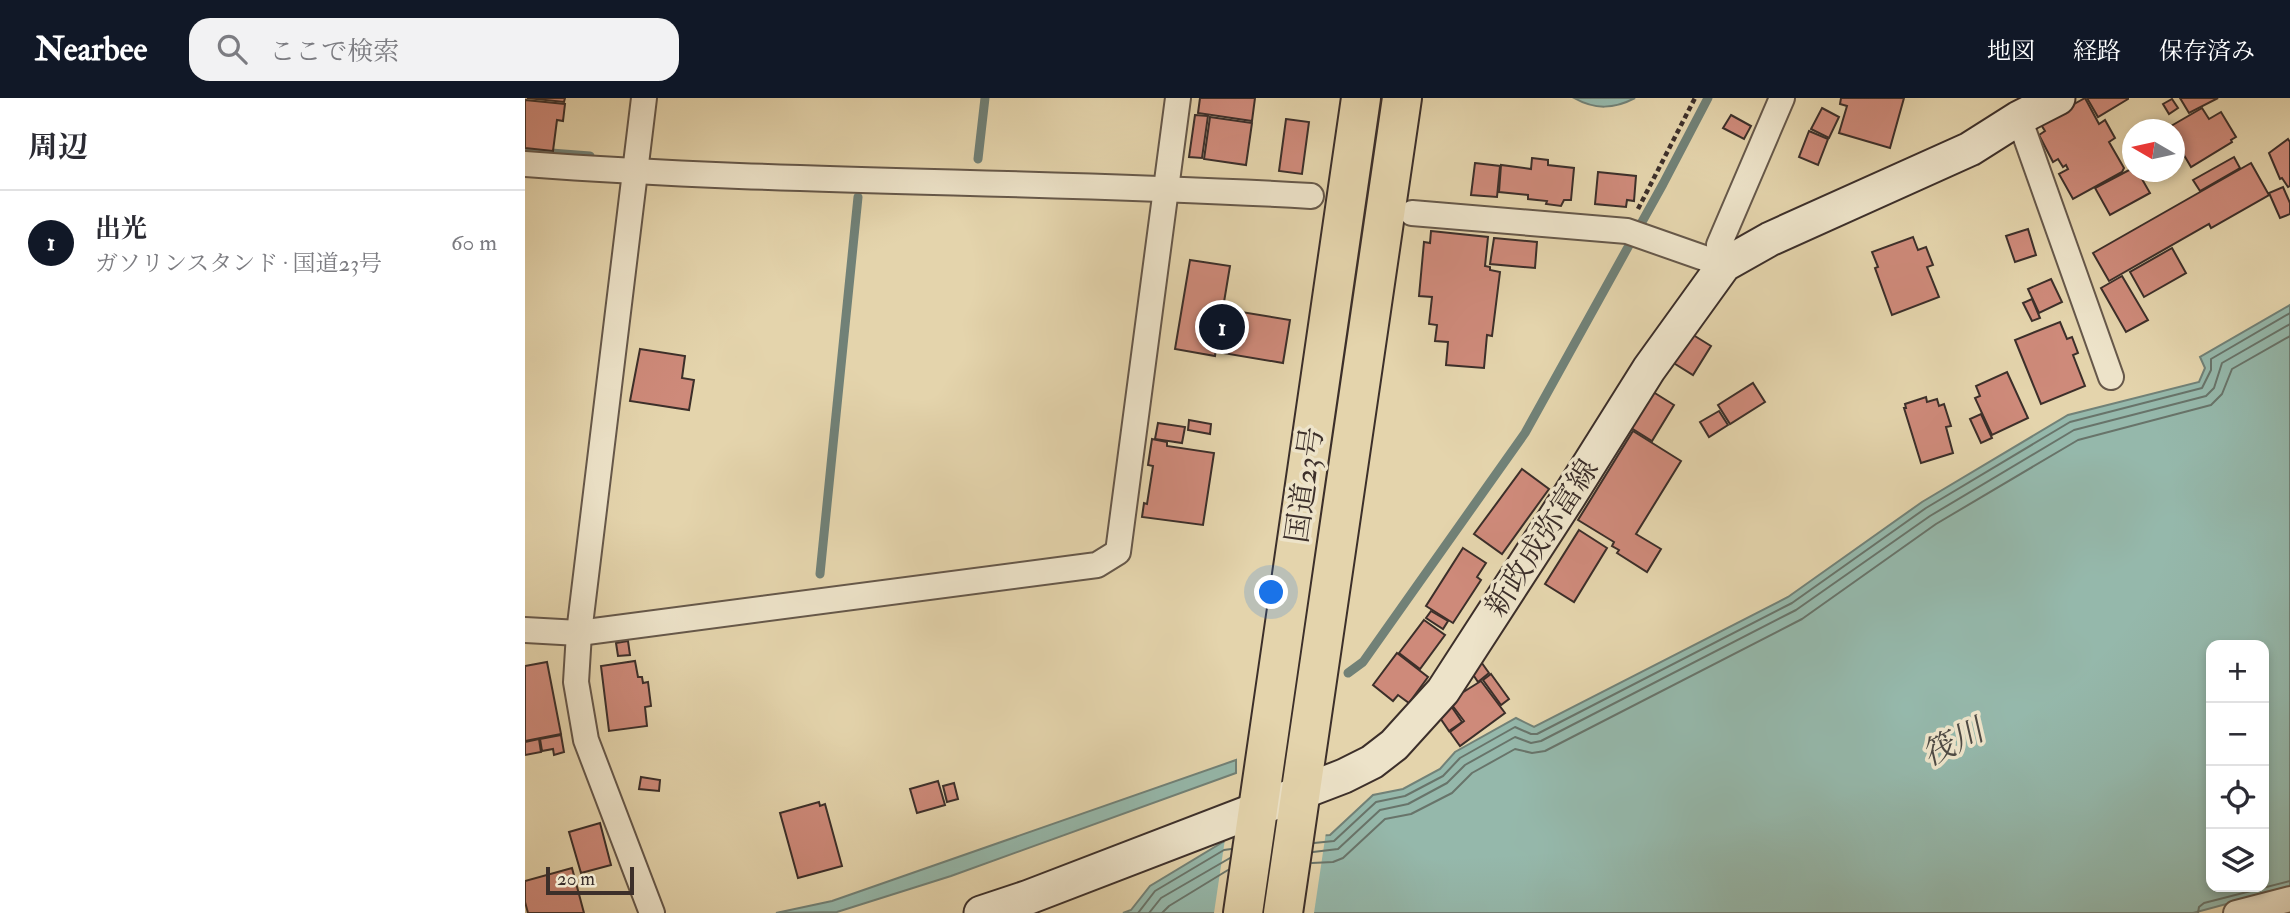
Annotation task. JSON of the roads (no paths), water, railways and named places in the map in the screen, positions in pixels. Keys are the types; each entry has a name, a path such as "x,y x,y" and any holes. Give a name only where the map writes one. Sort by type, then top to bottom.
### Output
{"highway":[{"name":"国道23号","path":"1243,913 1361,98"},
{"name":"国道23号","path":"1283,913 1402,98"}],"main road":[{"name":"新政成弥富線","path":"981,913 1299,802 1372,762 1394,745 1443,691 1649,369 1724,265 1770,239 1970,149 2033,107"}],"street":[{"path":"644,98 579,634 576,682 586,740 652,913"},
{"path":"525,630 579,634 1097,565 1118,552 1178,98"},
{"path":"1724,265 1719,245 1782,98"},
{"path":"2033,107 2111,377"},
{"path":"525,164 634,173 1166,187 1311,196"},
{"path":"1412,213 1637,234 1724,265"},
{"path":"2236,913 2290,899"}],"water":[{"path":"1574,98 1635,98 1605,107 1589,105"},
{"name":"筏川","path":"2290,305 2290,887 2193,913 1123,913 1131,910 1150,886 1223,842 1330,835 1373,795 1403,789 1440,769 1455,752 1516,718 1534,727 1788,597 1922,502 2068,415 2199,382 2205,368 2200,357"},
{"path":"1236,760 1236,773 951,876 837,912 776,913 832,901"}],"waterway":[{"path":"978,159 985,98"},
{"path":"1348,673 1363,662 1525,433 1708,98"},
{"path":"525,151 590,156"},
{"path":"820,574 858,197"}],"place":[{"name":"出光","path":"1222,327"}]}
